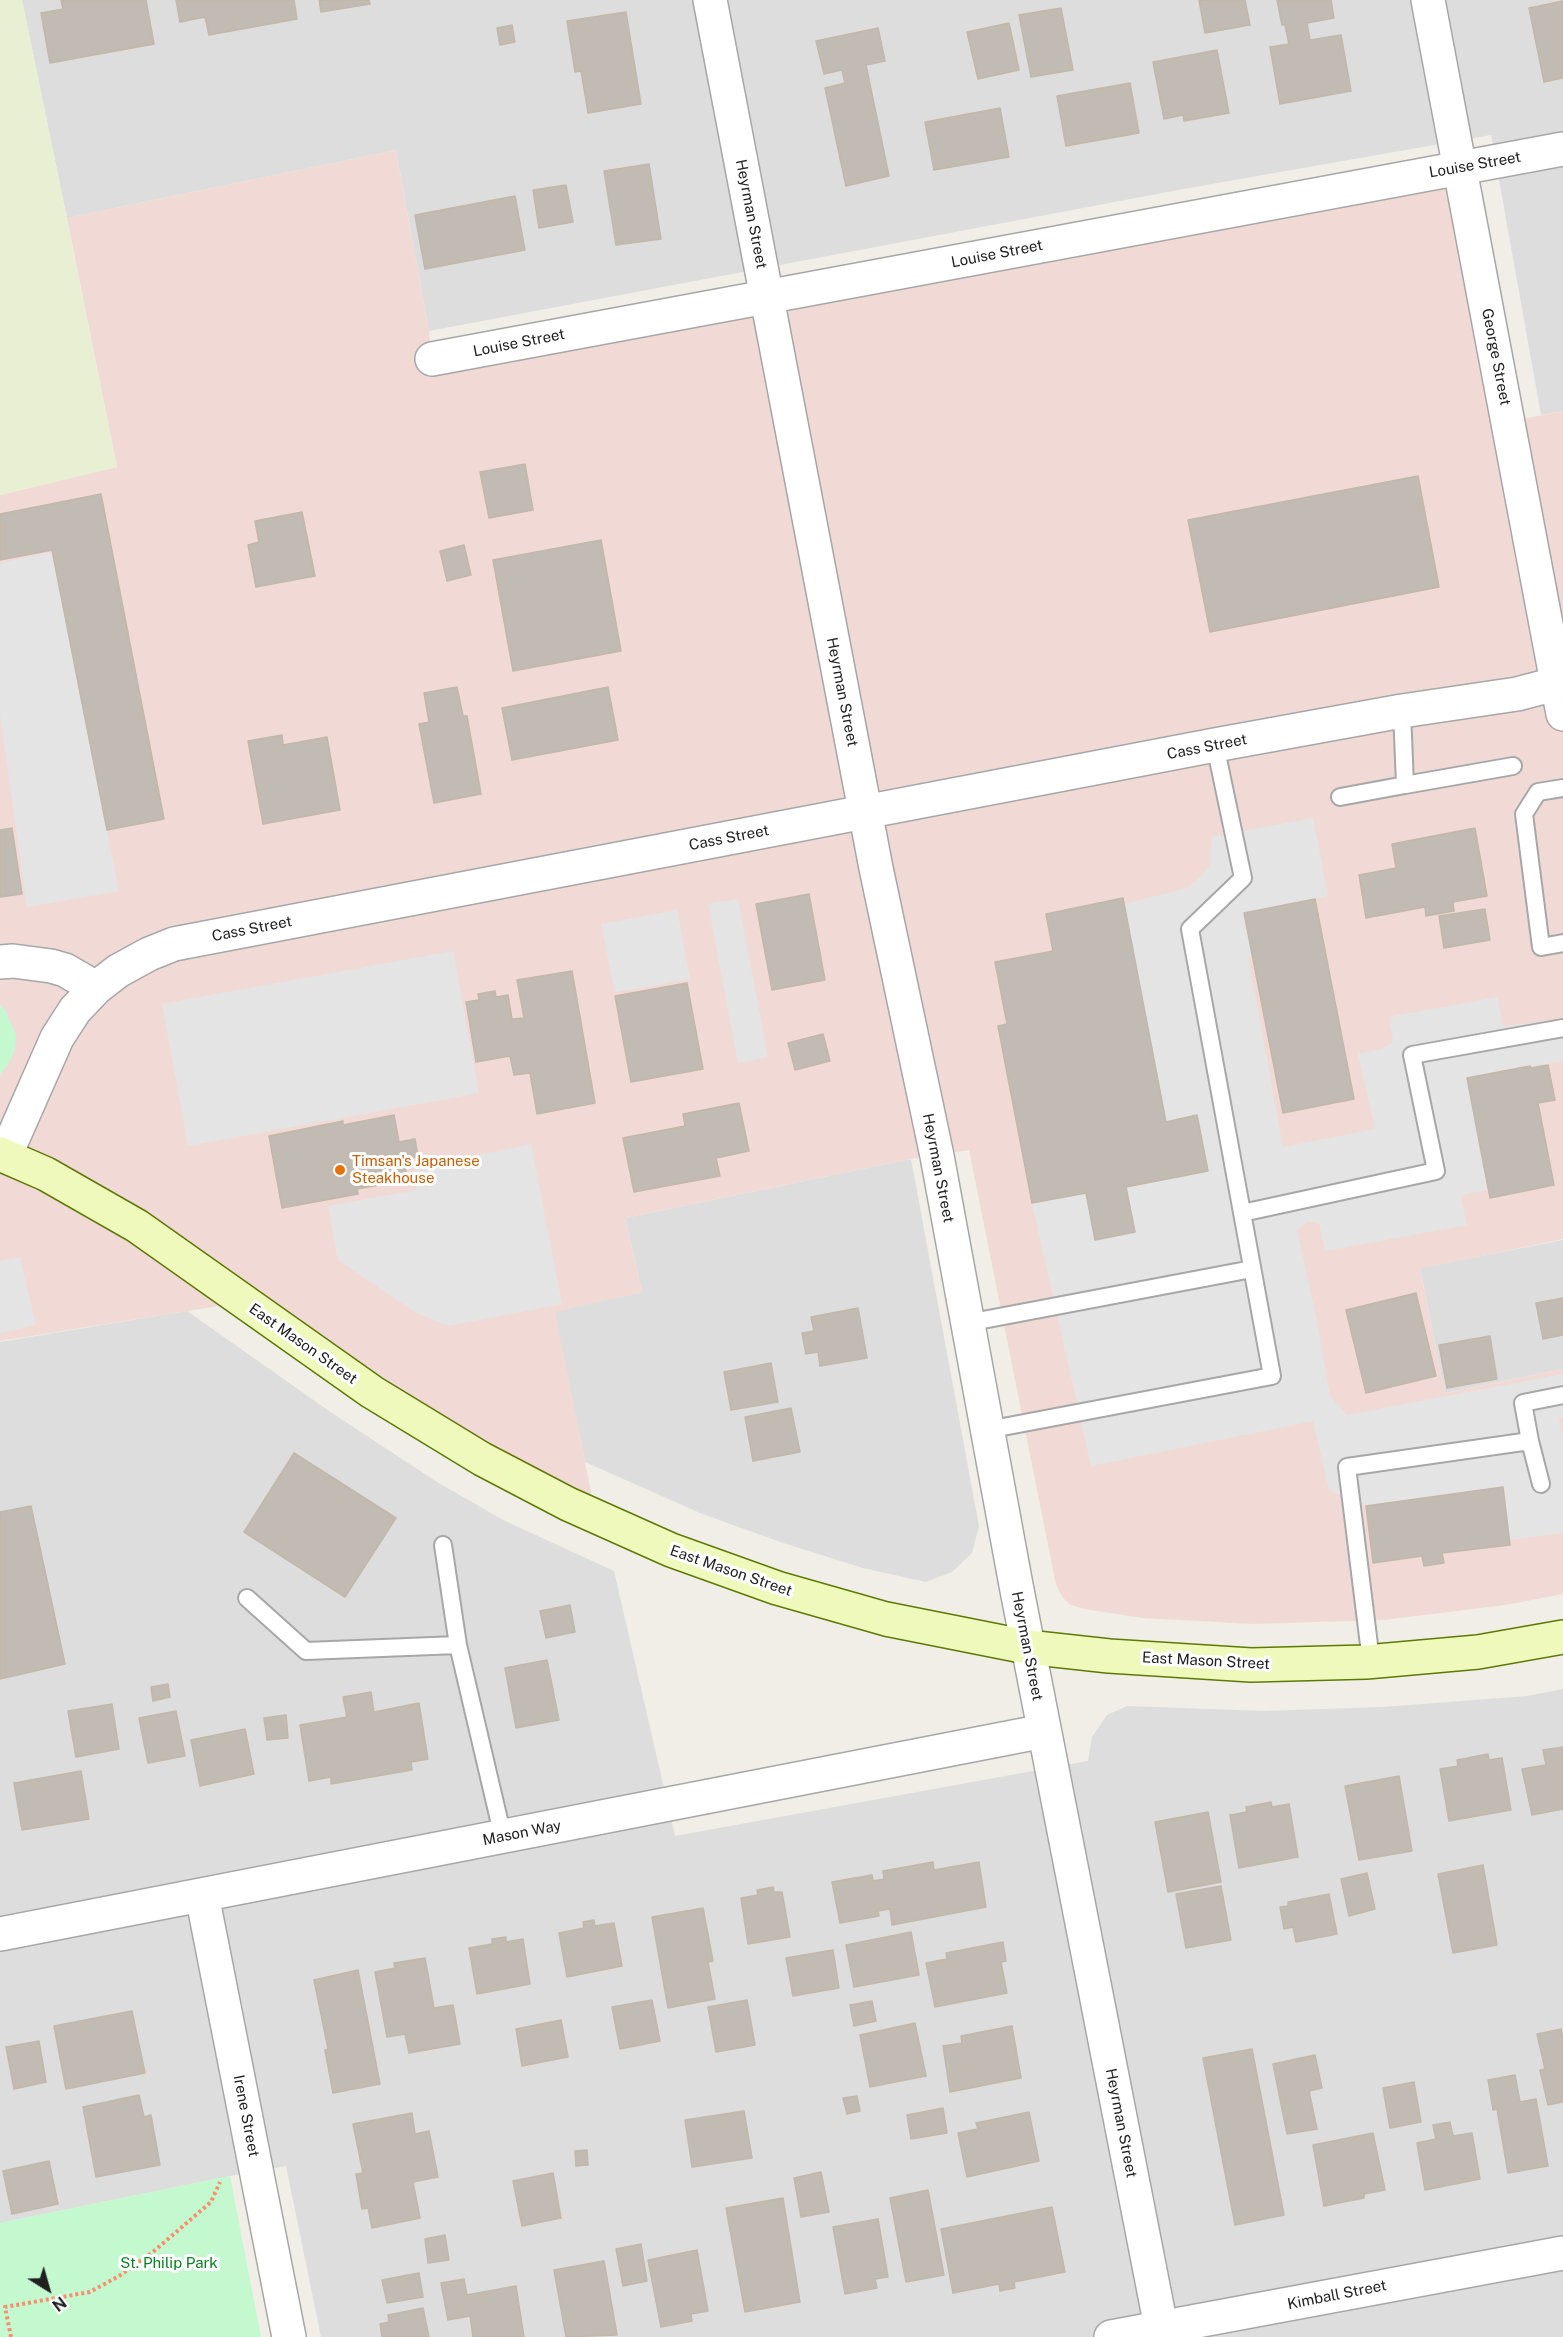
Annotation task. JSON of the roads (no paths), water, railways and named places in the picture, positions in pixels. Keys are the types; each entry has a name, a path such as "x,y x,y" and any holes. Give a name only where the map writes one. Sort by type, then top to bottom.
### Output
{"main road":[{"name":"East Mason Street","path":"2,1155 46,1174 137,1226 372,1392 482,1459 568,1504 671,1550 777,1588 886,1619 1028,1647 1109,1656 1251,1665 1371,1661 1478,1652 1563,1637"}],"street":[{"name":"Heyrman Street","path":"710,0 865,812 937,1156 1044,1731 1162,2332"},
{"name":"George Street","path":"1428,0 1560,682 1563,714"},
{"name":"Louise Street","path":"432,359 1563,149"},
{"name":"Cass Street","path":"2,1155 57,1038 75,1010 96,988 118,971 149,954 174,944 1215,745 1402,711 1517,694 1560,682"},
{"path":"0,962 13,961 51,966 65,970 96,988"},
{"name":"Mason Way","path":"0,1934 1044,1731"},
{"name":"Irene Street","path":"202,1895 289,2337"},
{"name":"Kimball Street","path":"1111,2337 1162,2332 1563,2253"}],"lane":[{"path":"1402,711 1405,785"},
{"path":"987,1430 1272,1376 1190,929 1243,878 1215,745"},
{"path":"1340,797 1513,766"},
{"path":"1563,788 1538,792 1524,814 1541,947 1563,942"},
{"path":"1242,1213 1436,1171 1412,1055 1563,1028"},
{"path":"968,1323 1252,1269"},
{"path":"1540,1484 1523,1403 1563,1395"},
{"path":"1371,1661 1347,1467 1530,1441"},
{"path":"443,1545 458,1645 503,1837"},
{"path":"247,1598 306,1652 458,1645"}],"place":[{"name":"Timsan's Japanese Steakhouse","path":"340,1170"}],"park label":[{"name":"St. Philip Park","path":"169,2263"}]}
